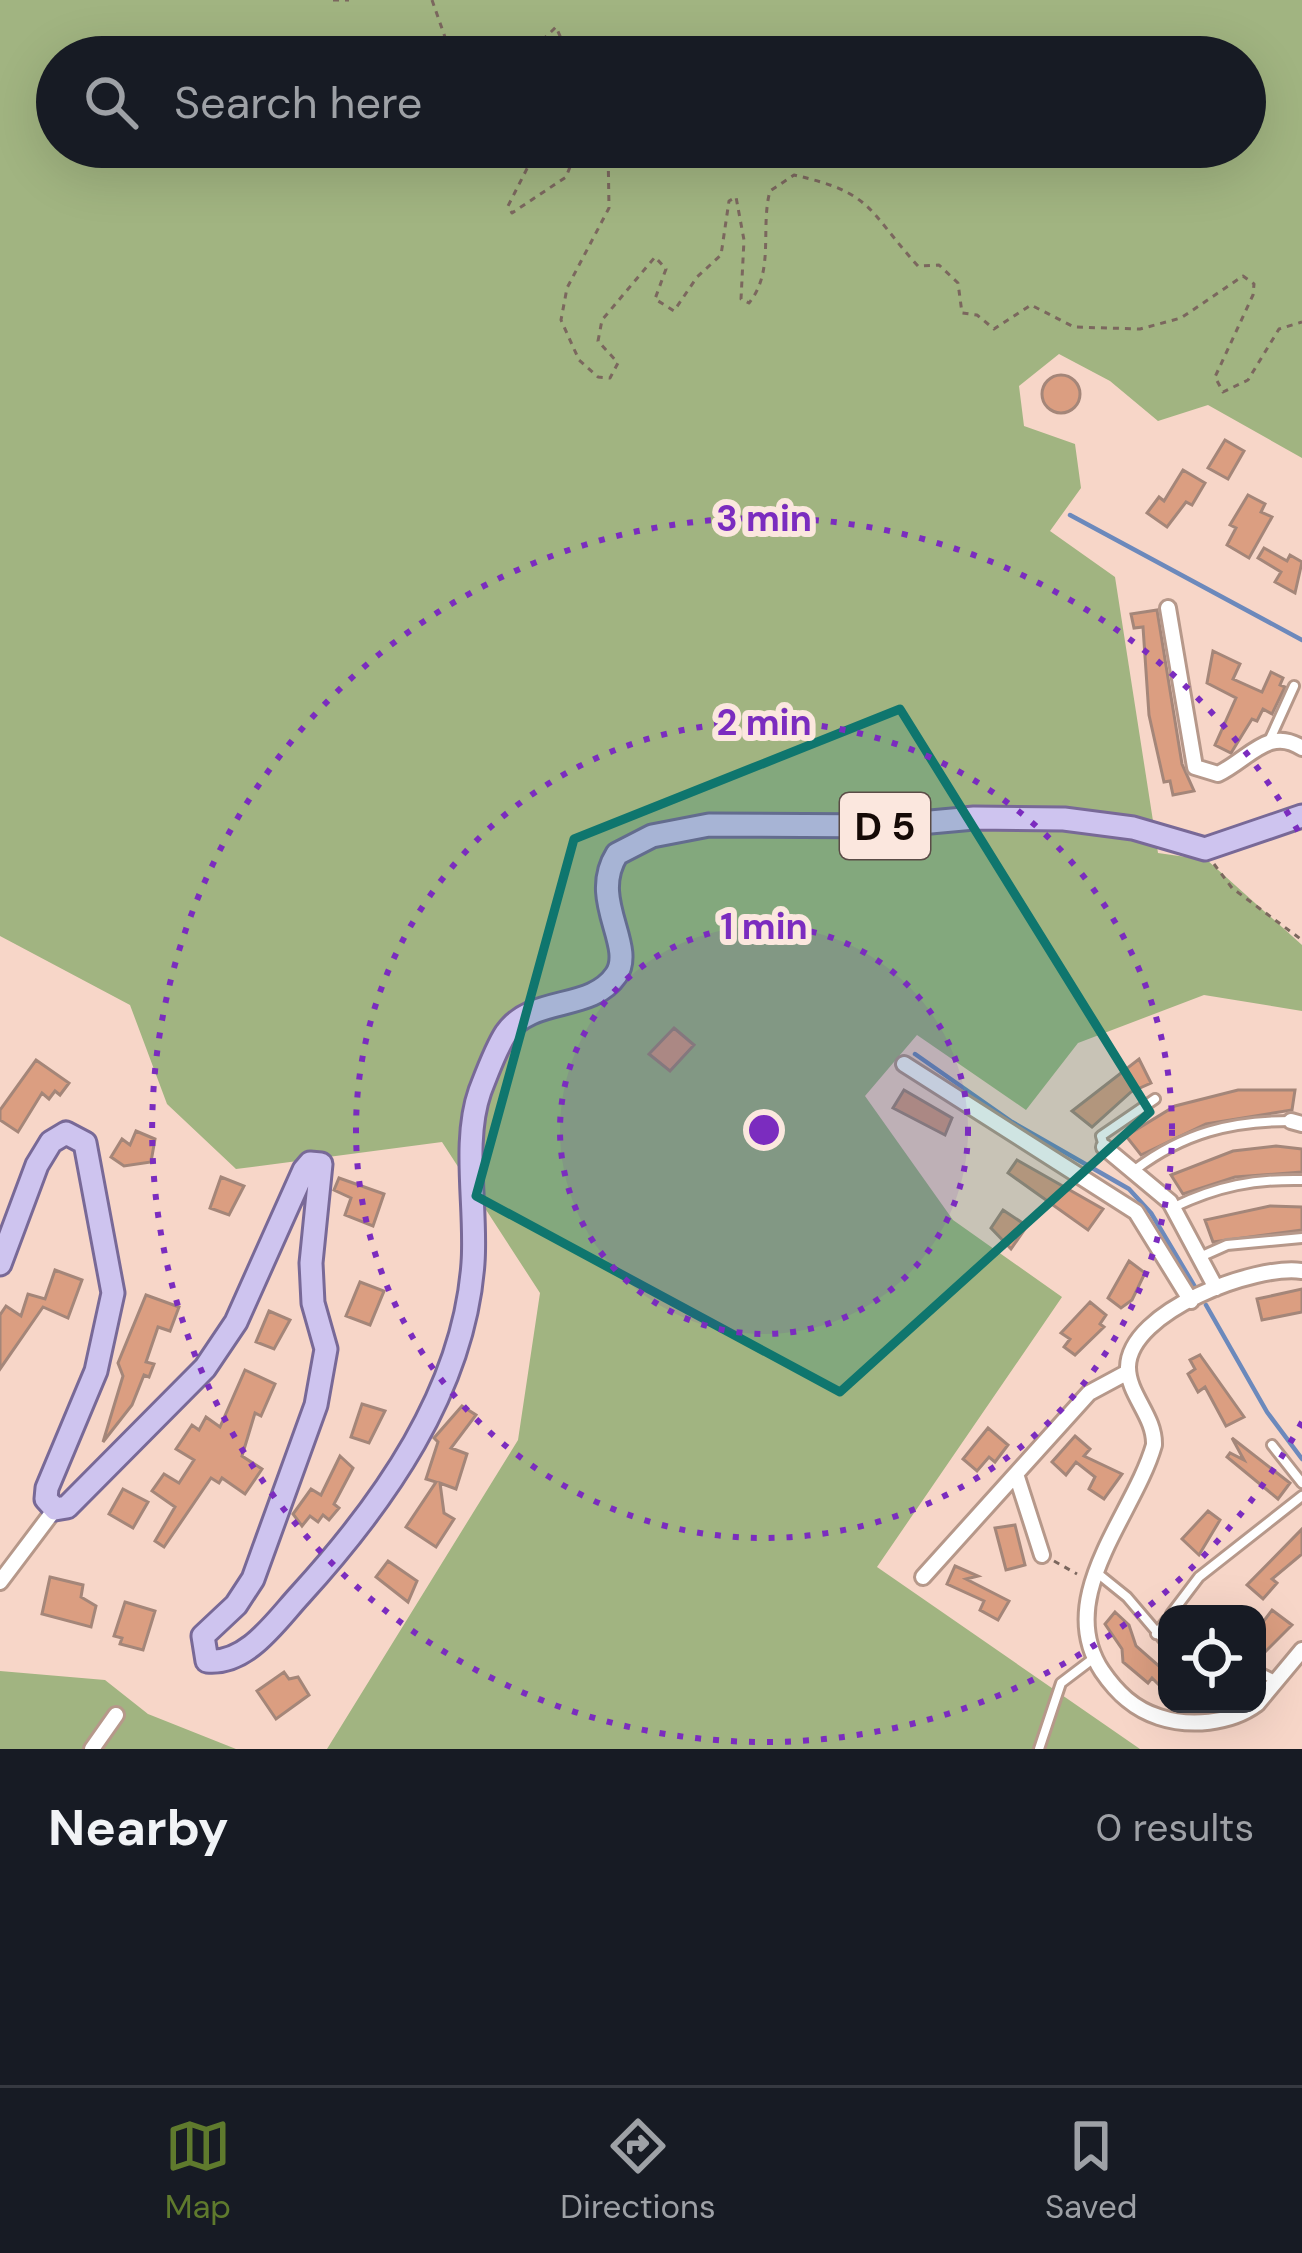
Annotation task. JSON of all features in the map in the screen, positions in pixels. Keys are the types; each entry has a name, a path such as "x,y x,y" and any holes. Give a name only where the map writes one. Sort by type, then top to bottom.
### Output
{"main road":[{"path":"1204,849 1302,816"},
{"name":"D 5","path":"55,1509 67,1507 152,1428 205,1368 236,1322 307,1166 321,1164 311,1262 313,1303 326,1349 316,1405 253,1579 236,1605 203,1636 208,1660 247,1649 301,1594 395,1477 426,1422 450,1362 472,1270 478,1095 507,1032 525,1016 594,994 615,978 621,956 604,888 617,854 652,836 709,825 887,826 974,818 1064,819 1133,827 1204,849"},
{"path":"0,1264 45,1149 66,1133 78,1136 85,1143 113,1293 96,1371 47,1488 46,1499 55,1509"}],"street":[{"path":"1168,608 1195,767 1218,774 1270,739 1287,738 1302,748"},
{"path":"904,1064 1136,1212 1191,1301"},
{"path":"1104,1147 1136,1169 1173,1208 1216,1288"},
{"path":"1235,1713 1216,1721 1176,1723 1139,1711 1094,1658 1087,1618 1094,1577 1154,1445 1154,1431 1128,1372 1130,1354 1144,1334 1241,1274 1278,1267 1302,1271"},
{"path":"922,1576 1090,1393 1128,1372"},
{"path":"1016,1474 1042,1555"},
{"path":"0,1582 55,1509"},
{"path":"1266,1695 1302,1650"},
{"path":"92,1749 116,1715"}],"lane":[{"path":"1270,739 1294,686"},
{"path":"1104,1147 1101,1136 1155,1099"},
{"path":"1136,1169 1163,1148 1199,1133 1243,1121 1296,1123"},
{"path":"1173,1208 1217,1187 1261,1179 1302,1180"},
{"path":"1201,1257 1227,1245 1302,1238"},
{"path":"1272,1445 1302,1483"},
{"path":"1178,1605 1199,1577 1302,1496"},
{"path":"1094,1577 1127,1597 1158,1631"},
{"path":"1039,1749 1061,1682 1094,1658"},
{"path":"1266,1676 1279,1682"}],"path":[{"path":"333,0 350,0"},
{"path":"432,0 445,36"},
{"path":"527,168 508,206 512,213 566,177 570,168"},
{"path":"608,168 609,208 567,289 561,320 579,359 598,377 610,378 618,363 598,341 608,312 655,257 666,269 655,298 674,311 697,277 722,255 729,201 736,197 744,240 741,299 749,303 766,266 763,234 770,190 794,175 842,186 877,215 918,266 939,265 958,283 962,313 977,315 994,329 1030,305 1074,327 1130,330 1164,325 1244,276 1254,284 1253,295 1215,377 1223,392 1248,380 1279,328 1302,322"},
{"path":"1204,849 1232,888 1302,940"},
{"path":"1042,1555 1094,1577"}],"highlighted area":[{"path":"900,709 1150,1112 840,1392 476,1196 574,839"}],"green space":[{"path":"0,0 1302,0 1302,458 1208,405 1158,421 1110,381 1059,354 1019,386 1024,426 1075,444 1081,488 1050,531 1115,577 1158,853 1207,860 1302,945 1302,1011 1204,995 1078,1043 1026,1110 917,1035 865,1096 953,1220 1062,1297 877,1567 1140,1749 327,1749 518,1440 540,1293 442,1142 236,1169 167,1104 130,1005 0,936"},
{"path":"0,1671 105,1680 148,1714 236,1749 0,1749"}],"building":[{"path":"1061,375 1074,381 1080,394 1074,407 1061,413 1048,407 1042,394 1048,381"},
{"path":"1225,440 1244,451 1228,479 1208,468"},
{"path":"1183,470 1205,483 1192,505 1186,502 1167,527 1147,513 1159,497 1164,501"},
{"path":"1248,495 1265,504 1261,512 1272,517 1249,558 1227,545 1236,528 1230,525"},
{"path":"1264,548 1287,561 1290,555 1302,562 1295,593 1275,582 1281,572 1258,558"},
{"path":"1157,610 1182,764 1194,791 1173,795 1170,781 1164,782 1149,715 1143,627 1134,628 1131,614"},
{"path":"1213,651 1240,664 1233,679 1262,692 1271,672 1283,678 1280,685 1285,687 1272,714 1263,709 1257,721 1252,719 1231,753 1215,745 1236,698 1207,683"},
{"path":"674,1028 694,1045 670,1071 649,1054"},
{"path":"1139,1059 1151,1083 1131,1092 1092,1127 1072,1111"},
{"path":"36,1060 69,1083 60,1095 55,1091 49,1099 42,1093 18,1132 0,1120 0,1110"},
{"path":"904,1090 952,1118 945,1135 893,1108"},
{"path":"1238,1090 1295,1090 1292,1110 1206,1124 1141,1155 1126,1136 1175,1106"},
{"path":"136,1131 155,1139 151,1162 124,1166 111,1157 122,1139 130,1145"},
{"path":"1276,1146 1302,1149 1302,1172 1235,1177 1183,1194 1171,1175 1233,1151"},
{"path":"1017,1160 1103,1209 1088,1230 1008,1173"},
{"path":"221,1177 244,1186 229,1215 210,1208"},
{"path":"339,1178 384,1194 373,1226 345,1215 351,1198 334,1190"},
{"path":"1270,1206 1302,1207 1302,1230 1213,1242 1205,1220"},
{"path":"1003,1210 1027,1226 1011,1249 991,1228"},
{"path":"1129,1261 1145,1273 1132,1300 1121,1308 1108,1298"},
{"path":"55,1270 82,1280 68,1318 43,1307 0,1369 0,1315 6,1306 21,1316 28,1294 45,1299"},
{"path":"360,1282 384,1291 370,1325 346,1316"},
{"path":"1302,1289 1302,1312 1262,1320 1257,1299"},
{"path":"146,1295 179,1307 170,1331 158,1327 146,1362 154,1364 149,1377 144,1375 132,1405 103,1442 123,1376 118,1363"},
{"path":"1090,1302 1106,1315 1100,1324 1104,1327 1075,1355 1064,1347 1070,1339 1061,1333"},
{"path":"269,1311 290,1320 274,1349 256,1342"},
{"path":"1200,1355 1244,1417 1226,1426 1205,1387 1198,1392 1188,1374 1195,1369 1190,1360"},
{"path":"245,1370 275,1384 261,1416 255,1413 242,1456 262,1469 245,1494 222,1478 219,1483 211,1478 164,1547 155,1541 175,1507 152,1491 164,1474 179,1483 194,1460 176,1449 192,1425 199,1430 206,1417 220,1427"},
{"path":"362,1404 385,1411 369,1443 351,1437"},
{"path":"462,1406 476,1415 451,1448 467,1454 456,1489 440,1483 444,1513 454,1519 436,1547 406,1527 436,1482 426,1479 438,1442 434,1438"},
{"path":"988,1428 1008,1445 995,1462 989,1457 977,1471 963,1459"},
{"path":"1075,1436 1090,1449 1084,1456 1122,1474 1104,1499 1089,1489 1095,1477 1076,1462 1066,1475 1052,1462"},
{"path":"1232,1438 1290,1483 1278,1499 1227,1457 1230,1453 1244,1460"},
{"path":"340,1456 353,1468 334,1504 339,1508 329,1520 323,1515 318,1522 310,1516 302,1526 293,1514 311,1489 321,1495"},
{"path":"123,1489 148,1502 133,1528 109,1514"},
{"path":"1208,1511 1220,1520 1199,1555 1182,1539"},
{"path":"1015,1525 1025,1565 1006,1570 995,1528"},
{"path":"1302,1529 1302,1554 1272,1579 1277,1583 1263,1599 1247,1585"},
{"path":"388,1561 417,1581 408,1602 376,1577"},
{"path":"955,1566 978,1576 966,1579 1009,1601 998,1620 980,1610 984,1601 947,1584"},
{"path":"50,1577 83,1585 81,1597 96,1606 91,1627 42,1614"},
{"path":"125,1602 155,1611 143,1650 120,1644 122,1638 114,1636"},
{"path":"1272,1610 1292,1625 1266,1651 1266,1618"},
{"path":"1115,1612 1129,1625 1136,1646 1158,1665 1158,1684 1152,1678 1148,1683 1123,1662 1122,1649 1105,1624"},
{"path":"284,1672 289,1679 298,1677 309,1695 276,1719 257,1691"}],"waterway":[{"path":"1070,515 1302,640"},
{"path":"915,1054 1012,1122 1129,1189 1151,1213 1195,1287"},
{"path":"1206,1305 1267,1412 1302,1459"}]}
